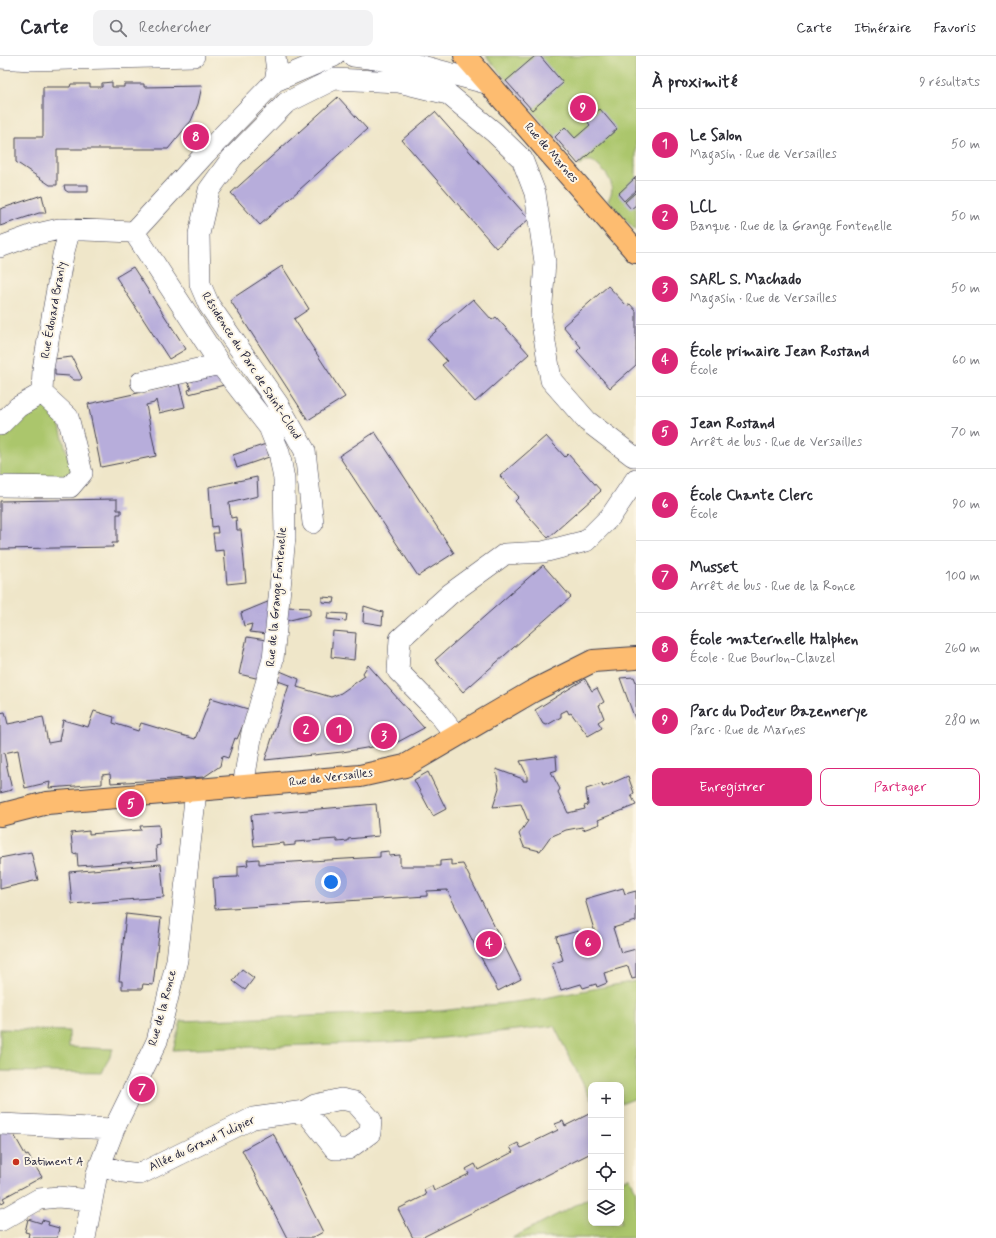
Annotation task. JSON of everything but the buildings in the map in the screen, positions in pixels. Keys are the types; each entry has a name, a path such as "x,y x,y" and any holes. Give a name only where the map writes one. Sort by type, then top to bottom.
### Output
{"main road":[{"name":"Rue de Marnes","path":"464,56 636,252"},
{"name":"Rue de Versailles","path":"0,815 47,803 360,776 405,766 533,691 593,661 636,658"}],"street":[{"path":"0,58 30,60 194,56"},
{"path":"275,56 277,71 275,81"},
{"path":"0,248 33,235 59,229 134,232 205,154 275,81 334,56"},
{"path":"353,56 414,64 490,84"},
{"name":"Résidence du Parc de Saint-Cloud","path":"313,523 305,451 278,404 209,305 200,284 200,234 209,190 232,158 286,103 334,79 398,82 448,94 495,133 522,159 534,193 545,262 541,317 551,380 586,421 633,456 636,456"},
{"name":"Rue Édouard Branly","path":"42,393 44,362 70,229"},
{"name":"Rue de la Grange Fontenelle","path":"134,232 220,364 269,427 279,452 284,480 285,537 273,659 252,732 243,787"},
{"path":"141,382 220,364"},
{"path":"0,425 18,407 42,393 68,417 82,473 70,487 0,486"},
{"path":"456,736 435,709 398,671 400,639 450,594 505,554 543,552 586,541 611,516 636,479"},
{"name":"Rue de la Ronce","path":"85,1238 100,1164 114,1129 157,1041 177,960 196,790"},
{"name":"Allée du Grand Tulipier","path":"100,1164 123,1172 140,1174 253,1118 305,1111"},
{"path":"0,1124 114,1129"},
{"path":"0,1221 39,1200 58,1197 92,1200"}],"green space":[{"path":"486,56 636,56 636,231 608,200 612,188 609,178 605,173 592,161 585,161 580,166"},
{"path":"38,401 55,408 72,472 62,482 0,480 0,433"},
{"path":"636,981 636,1098 624,1103 624,1082 588,1082 588,1094 554,1026 414,1041 173,1050 181,1021 440,1011 539,999"},
{"path":"0,1029 69,1031 69,1047 113,1049 102,1073 0,1071"},
{"path":"629,1177 636,1191 636,1238 512,1238 588,1199 588,1226 624,1226 624,1180"}],"place":[{"name":"Parc du Docteur Bazennerye","path":"583,108"},
{"name":"École maternelle Halphen","path":"196,137"},
{"name":"LCL","path":"306,729"},
{"name":"Le Salon","path":"339,730"},
{"name":"SARL S. Machado","path":"384,736"},
{"name":"Jean Rostand","path":"131,804"},
{"name":"École Chante Clerc","path":"588,943"},
{"name":"École primaire Jean Rostand","path":"489,944"},
{"name":"Musset","path":"142,1089"},
{"name":"Batiment A","path":"16,1162"}]}
